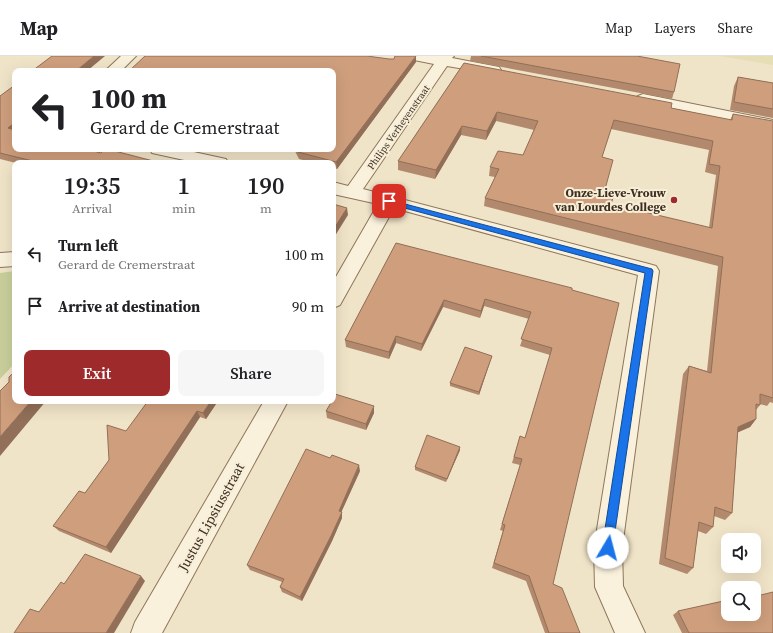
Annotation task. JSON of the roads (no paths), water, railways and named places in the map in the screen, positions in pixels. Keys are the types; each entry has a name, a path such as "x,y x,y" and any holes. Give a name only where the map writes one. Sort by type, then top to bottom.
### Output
{"street":[{"path":"115,68 128,56"},
{"path":"414,56 446,58 506,72"},
{"name":"Philips Verheyenstraat","path":"352,193 446,58"},
{"path":"628,96 773,125"},
{"path":"171,152 207,160"},
{"path":"336,189 389,201 649,271 608,548 610,587 630,633"},
{"path":"336,295 389,201"},
{"path":"0,260 12,259"},
{"name":"Justus Lipsiusstraat","path":"146,633 274,404"}],"place":[{"name":"Onze-Lieve-Vrouw van Lourdes College","path":"674,200"}]}
